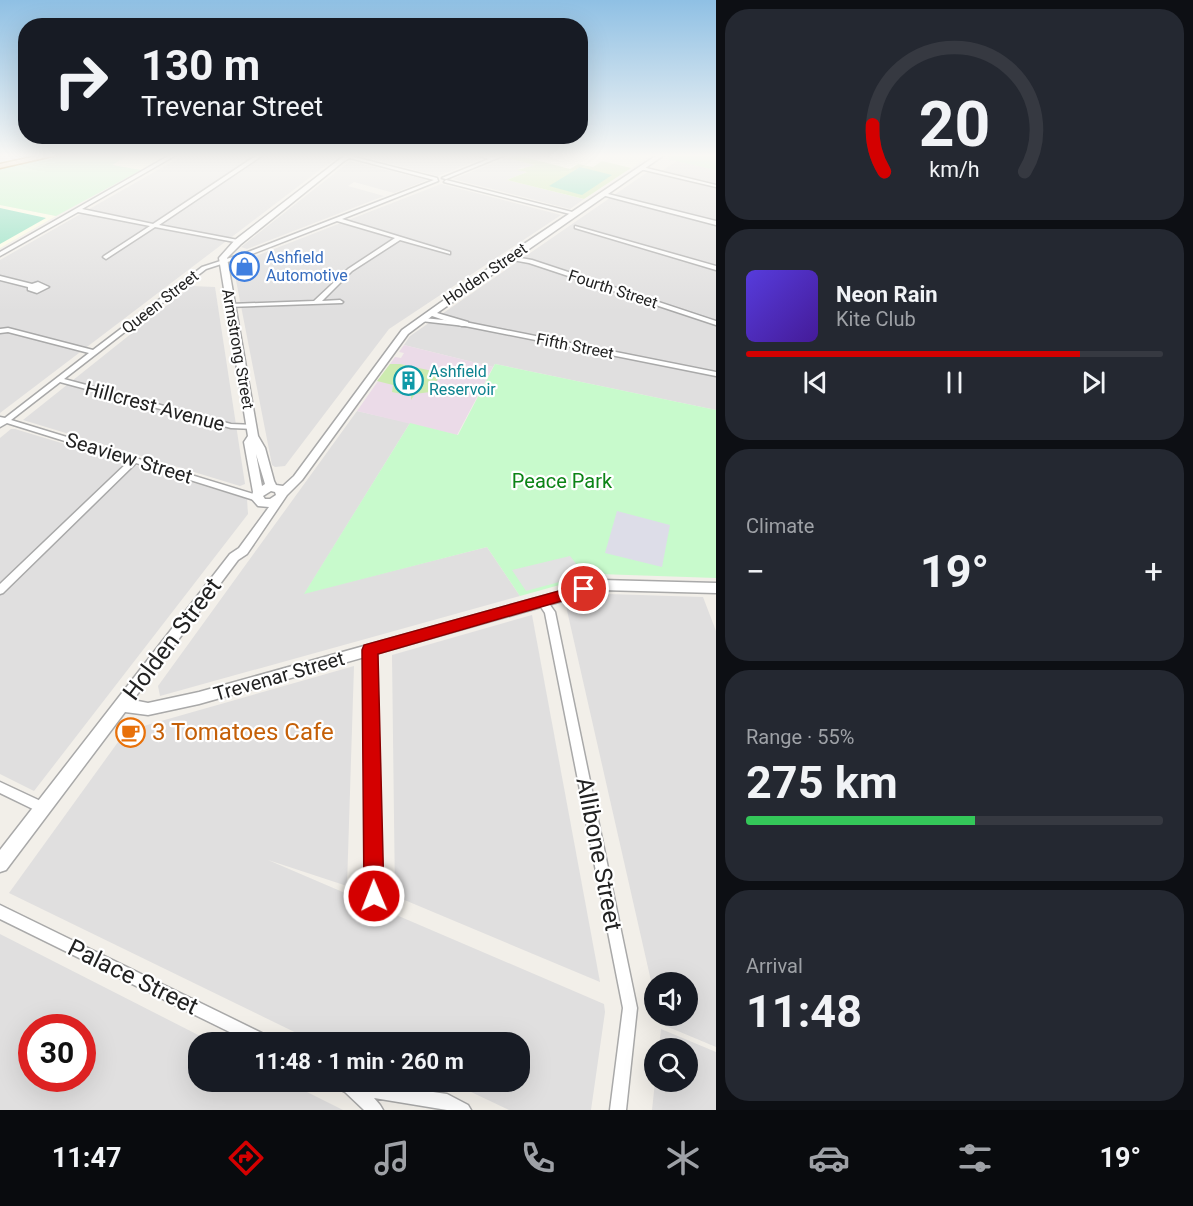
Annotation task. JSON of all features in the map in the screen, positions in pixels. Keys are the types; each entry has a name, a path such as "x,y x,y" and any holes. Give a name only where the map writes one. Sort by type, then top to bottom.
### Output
{"street":[{"path":"0,254 83,207"},
{"path":"106,257 183,207"},
{"name":"Queen Street","path":"2,421 95,353 204,268 222,262 225,254 235,244 283,207"},
{"path":"222,262 250,254 367,207"},
{"path":"547,207 574,214"},
{"name":"Holden Street","path":"0,864 234,557 243,551 277,492 298,478 399,339 509,258 585,207"},
{"path":"652,207 716,224"},
{"path":"77,210 235,244 235,251 250,254"},
{"path":"336,219 448,253"},
{"path":"577,227 716,268"},
{"path":"316,303 350,270 399,238"},
{"name":"Fourth Street","path":"509,258 530,261 716,323"},
{"name":"Armstrong Street","path":"222,262 252,431 259,442 265,473 277,492"},
{"path":"0,278 32,286"},
{"path":"230,306 340,302"},
{"path":"708,320 716,313"},
{"path":"427,317 465,324"},
{"name":"Fifth Street","path":"465,324 716,374"},
{"path":"0,331 8,330 95,353"},
{"name":"Hillcrest Avenue","path":"59,380 252,431"},
{"name":"Seaview Street","path":"2,421 258,497"},
{"name":"Armstrong Street","path":"252,431 249,442 258,497"},
{"path":"0,590 134,461"},
{"path":"258,497 270,504 277,492"},
{"path":"258,497 277,492"},
{"name":"Holden Street","path":"234,557 236,549 257,519 258,497"},
{"name":"Trevenar Street","path":"122,705 138,710 159,708 601,585 716,588"},
{"name":"Allibone Street","path":"542,601 550,612 630,1008 618,1110"},
{"path":"370,650 374,896"},
{"path":"0,787 43,808"},
{"name":"Palace Street","path":"0,912 245,1032"},
{"path":"354,1092 375,1110"},
{"path":"390,1092 447,1102 463,1110"}],"shaded area":[{"path":"0,207 56,216 0,248"},
{"path":"93,207 271,207 0,413 0,260"},
{"path":"292,207 356,207 247,249 241,247"},
{"path":"382,207 529,207 561,215 389,329 285,466 272,465 233,265"},
{"path":"597,207 716,207 716,410 495,364 493,367 404,345 410,336"},
{"path":"191,286 215,287 245,484 240,486 23,420"},
{"path":"404,345 493,367 457,435 357,411 395,357 401,358 404,353 399,352"},
{"path":"357,411 410,423 305,593 487,547 520,596 160,696 158,686"},
{"path":"11,429 247,499 248,514 34,791 0,774 0,438"},
{"path":"617,511 670,525 662,567 605,553"},
{"path":"570,556 585,575 526,591 512,570"},
{"path":"608,594 703,597 716,631 716,1047 666,1026 698,1026 698,972 649,972 566,606"},
{"path":"532,615 600,982 395,896 392,655"},
{"path":"354,666 347,886 268,860 604,1004 605,1012 591,1110 509,1110 471,1092 530,1092 530,1032 294,1032 9,893 126,731"},
{"path":"0,934 192,1032 188,1032 188,1092 307,1092 343,1110 0,1110"},
{"path":"661,1029 683,1038 660,1038"},
{"path":"698,1044 716,1052 716,1110 652,1110 654,1092 698,1092"}],"green space":[{"path":"9,207 73,207 56,216"},
{"path":"0,208 46,218 0,244"},
{"path":"390,364 442,373 430,392 415,394 411,400 411,396 392,392 393,385 377,381"},
{"name":"Peace Park","path":"495,364 716,410 716,578 599,574 520,596 487,547 304,594 410,423 458,435"}],"place":[{"name":"Ashfield Automotive","path":"245,266"},
{"name":"Ashfield Reservoir","path":"408,380"},
{"name":"3 Tomatoes Cafe","path":"131,732"}],"route":[{"path":"374,896 370,650 584,589"}]}
